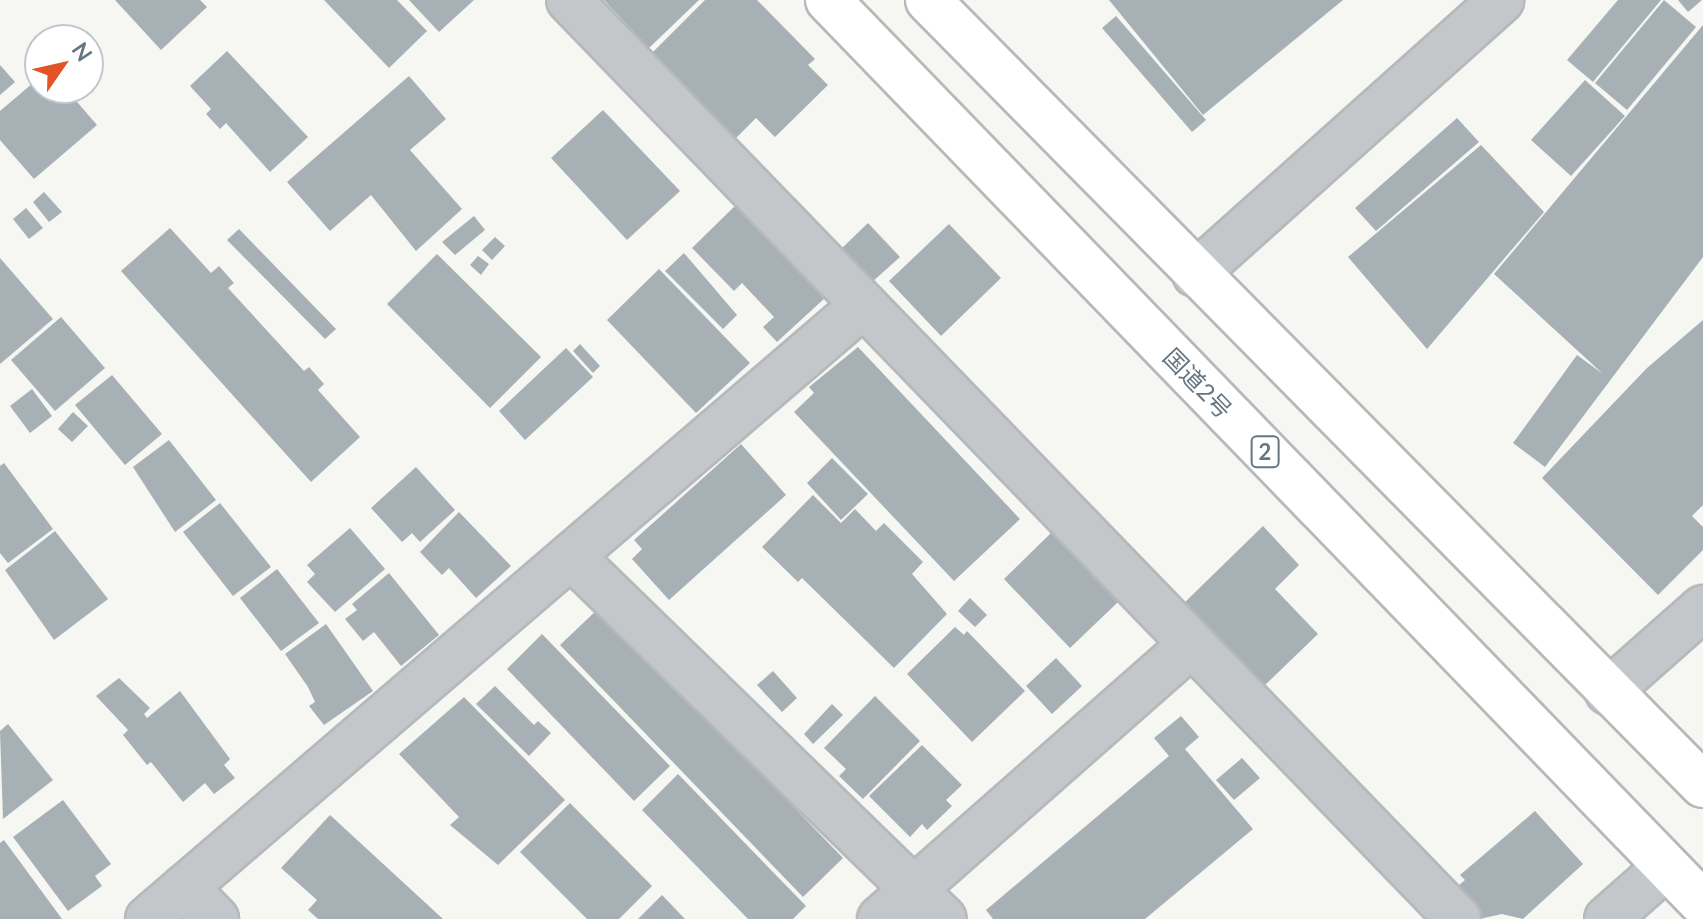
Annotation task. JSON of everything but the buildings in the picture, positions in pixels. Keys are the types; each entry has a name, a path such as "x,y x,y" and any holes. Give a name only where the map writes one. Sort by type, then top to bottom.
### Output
{"highway":[{"name":"国道2号","path":"828,0 1703,904"},
{"path":"928,0 1195,274 1703,785"}],"street":[{"path":"569,0 861,307 1458,919"},
{"path":"1195,274 1501,0"},
{"path":"148,919 861,307"},
{"path":"571,556 930,904"},
{"path":"1608,692 1703,608"},
{"path":"880,919 930,904 1191,645"},
{"path":"1607,919 1666,867"},
{"path":"185,887 216,919"}]}
